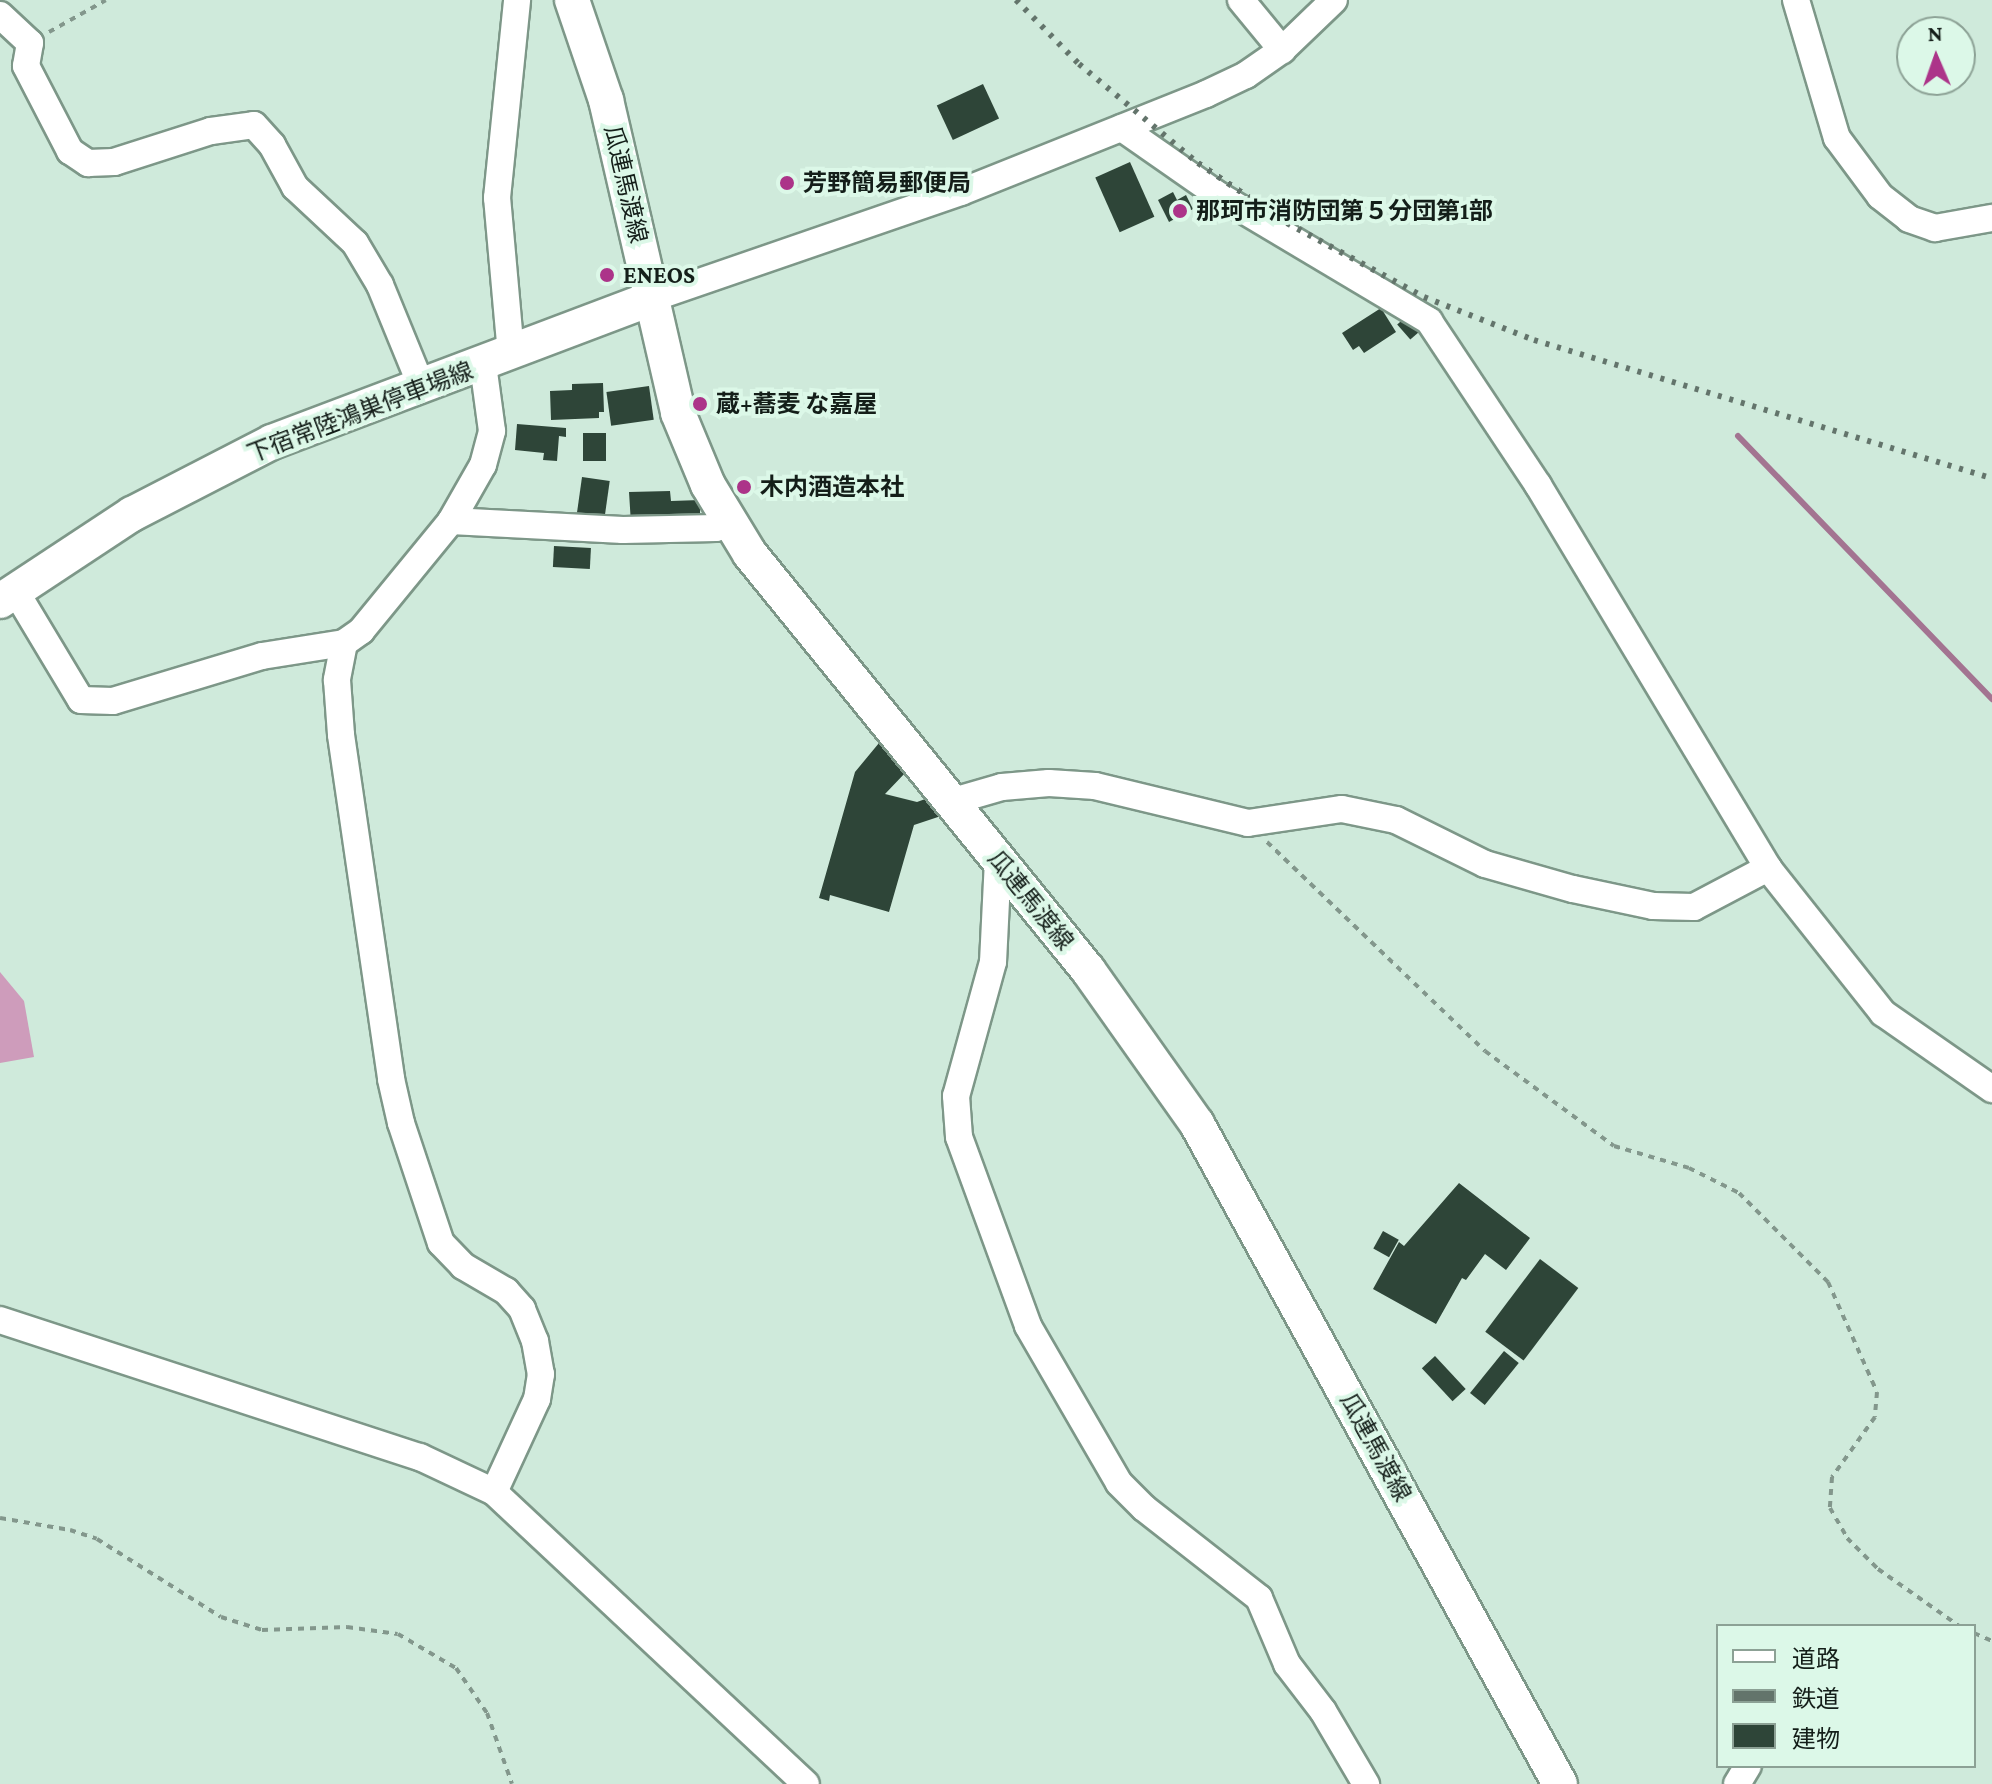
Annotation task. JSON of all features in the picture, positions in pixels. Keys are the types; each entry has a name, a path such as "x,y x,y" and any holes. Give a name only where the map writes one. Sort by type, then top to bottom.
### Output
{"main road":[{"name":"瓜連馬渡線","path":"572,0 606,100 678,413 692,452 728,522 775,586 1088,970 1197,1124 1560,1784"},
{"name":"下宿常陸鴻巣停車場線","path":"8,596 132,514 272,442 650,299"}],"street":[{"path":"8,596 81,700 113,701 262,656 344,643 361,631 451,521 483,465 492,431 497,359 497,198 517,0"},
{"path":"1241,0 1282,50"},
{"path":"650,299 961,192 1246,75 1282,50 1334,0"},
{"path":"1796,0 1837,138 1880,196 1909,219 1935,228 1992,218"},
{"path":"0,15 30,43 26,66 70,151 88,163 114,162 211,131 254,125 272,145 295,187 355,243 380,285 421,385"},
{"path":"1122,128 1218,195 1429,321 1538,485 1768,868 1883,1013 1992,1089"},
{"path":"451,521 623,530 716,528 728,522"},
{"path":"344,643 337,680 341,735 391,1079 401,1123 441,1243 463,1266 506,1291 522,1309 541,1374 537,1399 494,1492"},
{"path":"950,802 1002,787 1049,783 1080,785 1248,823 1342,809 1396,820 1485,864 1573,889 1653,906 1694,907 1768,868"},
{"path":"998,860 993,962 956,1096 959,1137 1028,1326 1119,1483 1144,1508 1259,1598 1287,1664 1323,1711 1366,1784"},
{"path":"0,1320 420,1457 494,1492 806,1784"}],"path":[{"path":"30,43 106,0"},
{"path":"1248,823 1485,1051 1614,1146 1689,1168 1739,1193 1828,1282 1877,1392 1875,1417 1832,1477 1830,1508 1847,1538 1878,1569 1956,1624"},
{"path":"0,1518 70,1530 97,1539 221,1617 262,1630 347,1627 398,1634 456,1668 487,1713 512,1784"}],"shaded area":[{"path":"0,972 24,1001 34,1057 0,1063"}],"building":[{"path":"983,84 999,118 953,140 937,106"},
{"path":"1130,162 1154,217 1120,232 1095,177"},
{"path":"1173,192 1177,200 1186,195 1193,209 1169,222 1158,200"},
{"path":"1381,308 1396,332 1364,353 1359,346 1353,350 1342,333"},
{"path":"1407,316 1420,331 1410,340 1397,325"},
{"path":"603,383 604,412 599,412 599,418 551,420 550,391 572,390 572,384"},
{"path":"649,386 654,420 611,426 606,392"},
{"path":"517,424 566,428 566,437 559,436 557,461 543,460 544,453 515,450"},
{"path":"583,433 606,433 606,461 583,461"},
{"path":"582,477 610,481 604,521 576,517"},
{"path":"670,491 671,501 700,500 700,521 631,524 629,492"},
{"path":"554,546 591,548 590,569 553,567"},
{"path":"879,743 906,772 885,794 917,802 928,798 944,815 914,825 889,912 830,895 829,901 819,898 855,772"},
{"path":"1459,1183 1530,1238 1506,1270 1485,1254 1466,1280 1462,1278 1436,1324 1373,1289 1399,1242 1404,1246"},
{"path":"1383,1231 1399,1240 1389,1257 1373,1248"},
{"path":"1540,1259 1578,1288 1524,1361 1485,1332"},
{"path":"1504,1351 1519,1363 1485,1405 1470,1393"},
{"path":"1435,1356 1466,1389 1453,1401 1422,1368"}],"waterway":[{"path":"1738,436 1992,699"}],"railway":[{"path":"1016,0 1079,64 1198,163 1287,223 1424,297 1534,340 1992,478"}],"place":[{"name":"芳野簡易郵便局","path":"787,183"},
{"name":"那珂市消防団第５分団第1部","path":"1180,211"},
{"name":"ENEOS","path":"607,275"},
{"name":"蔵+蕎麦 な嘉屋","path":"700,404"},
{"name":"木内酒造本社","path":"744,487"}]}
